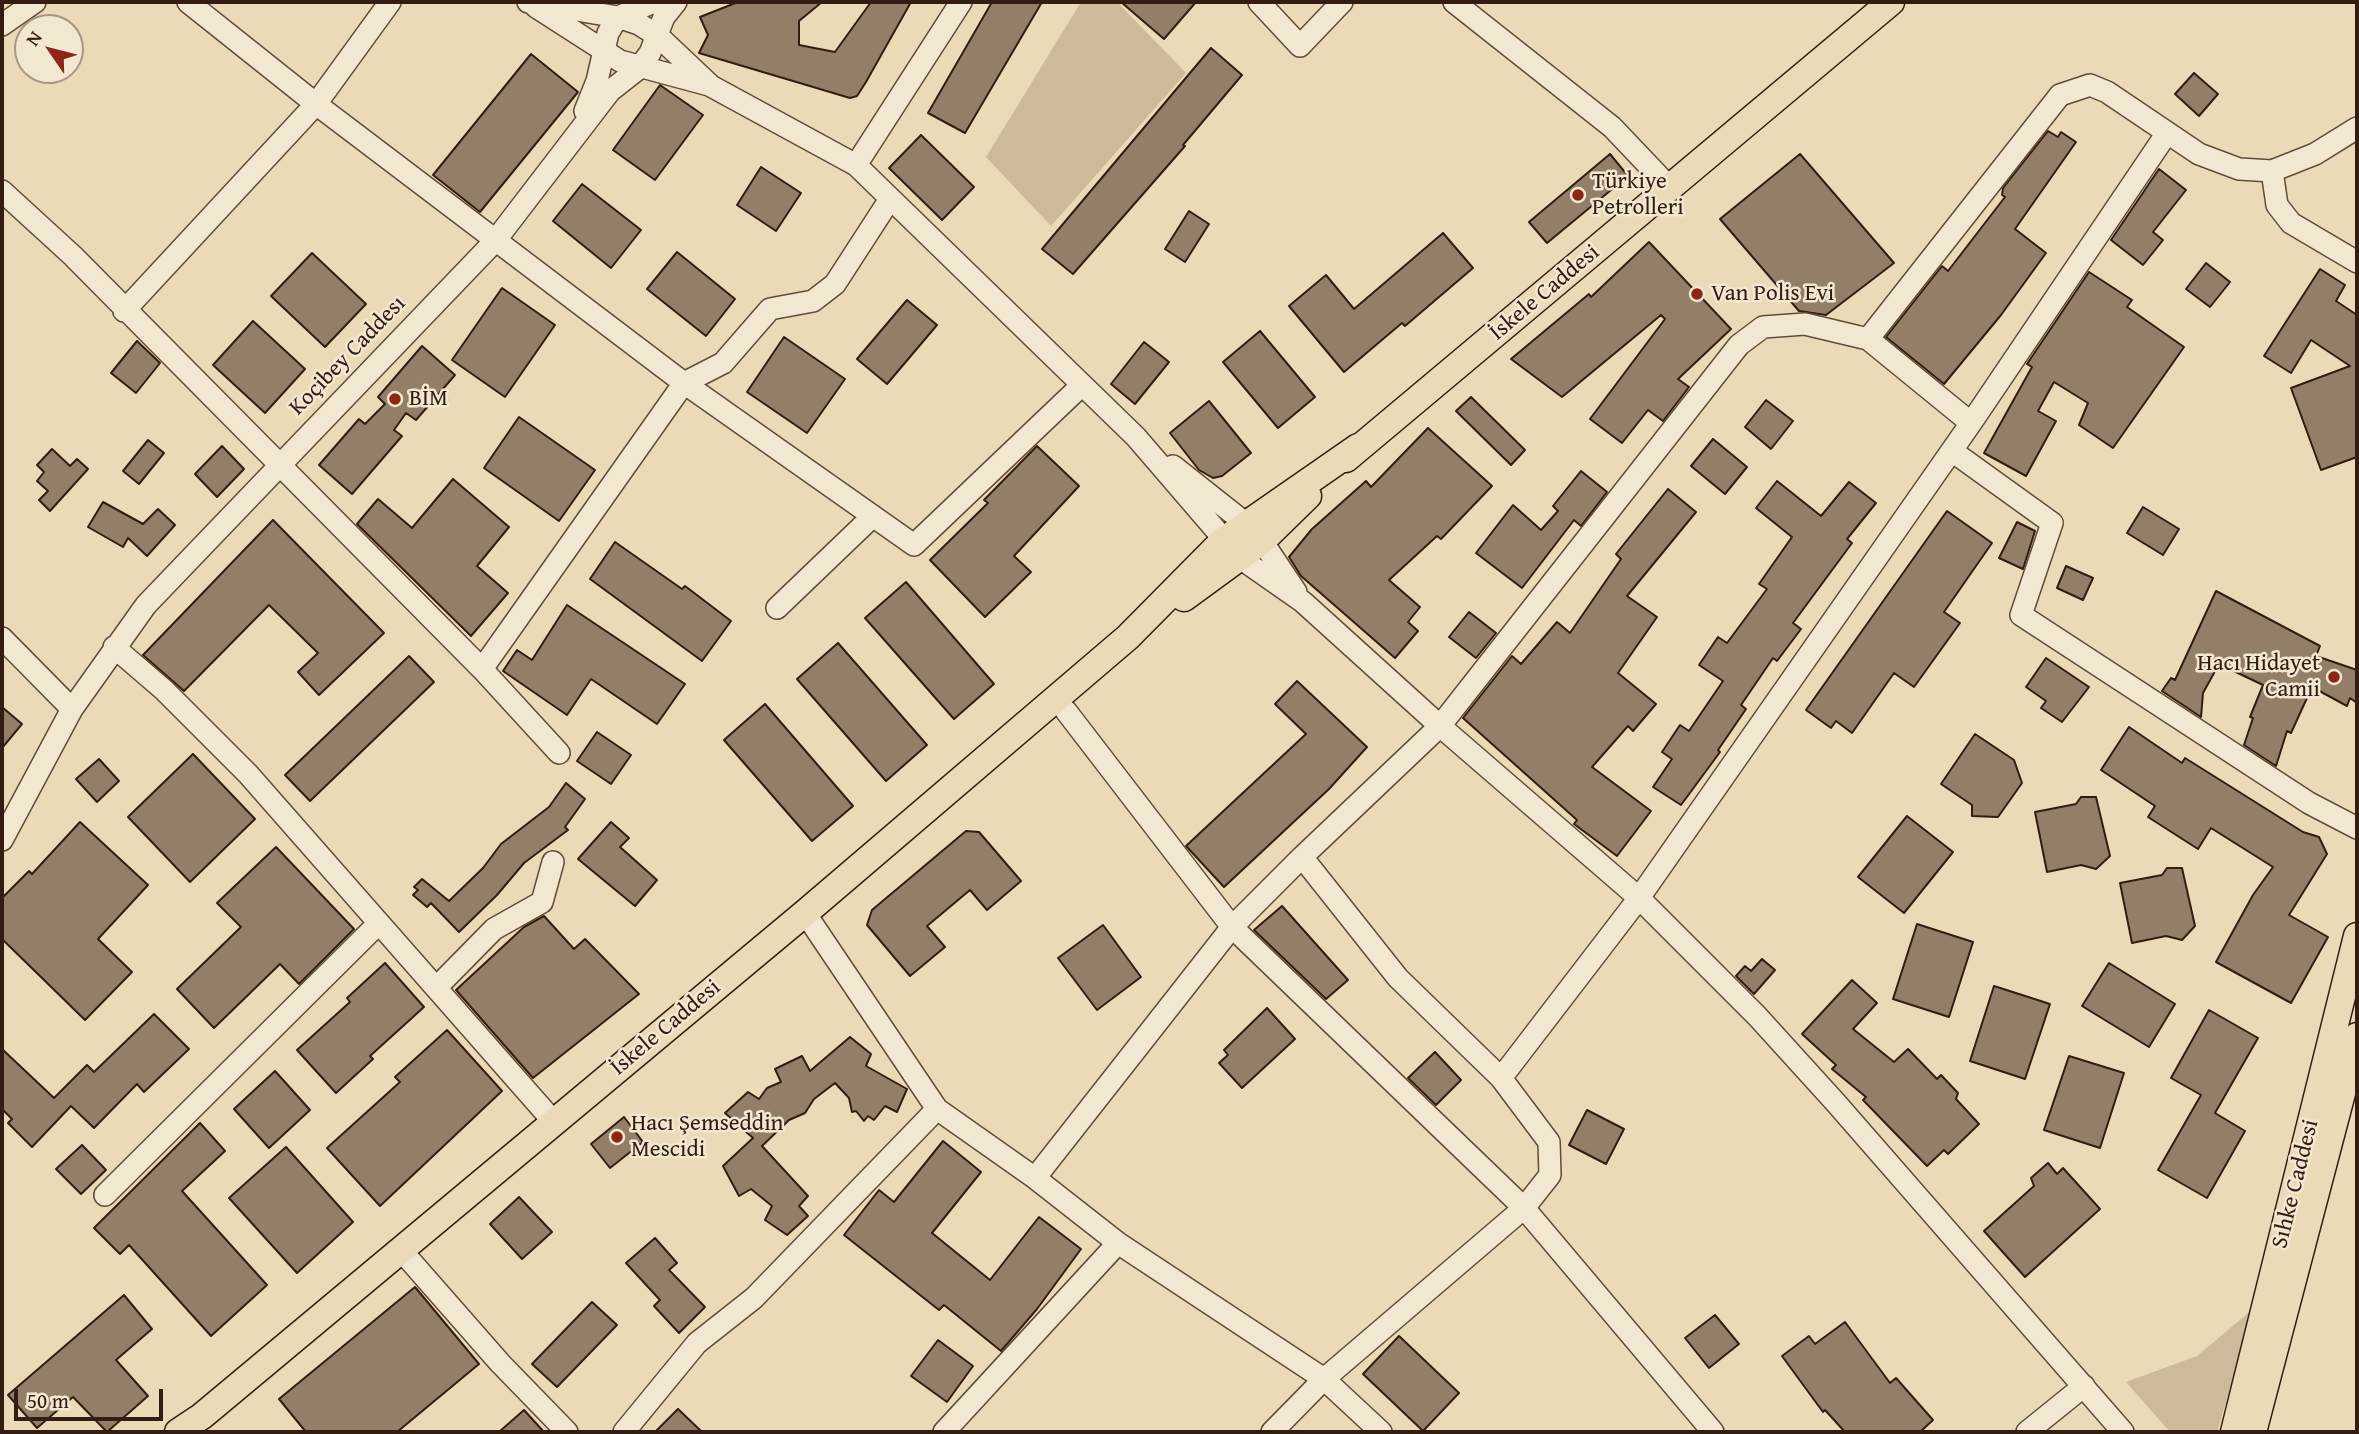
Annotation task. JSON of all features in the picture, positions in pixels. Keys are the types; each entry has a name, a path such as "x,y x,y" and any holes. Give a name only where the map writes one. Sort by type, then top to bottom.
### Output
{"main road":[{"name":"İskele Caddesi","path":"178,1432 194,1424 553,1121 805,913 1232,549 1671,189 1891,2"},
{"name":"Sıhke Caddesi","path":"2234,1432 2357,936"},
{"path":"2253,1432 2357,1036"}],"street":[{"path":"2,25 35,2"},
{"path":"188,2 316,104 684,383 914,545 1082,385"},
{"path":"124,311 316,104 390,2"},
{"path":"528,2 618,17 658,36 711,86 856,165 1136,437 1253,532 1303,602"},
{"path":"528,2 603,51 638,69 711,86"},
{"path":"618,17 654,2"},
{"path":"638,69 658,36 664,17 676,2"},
{"path":"856,165 961,2"},
{"path":"1259,2 1300,46 1342,2"},
{"path":"1454,2 1612,127 1671,189"},
{"name":"Koçibey Caddesı","path":"576,132 597,81 603,51 618,17"},
{"name":"Koçibey Caddesı","path":"2,840 7,815 72,709 146,605 495,241 610,91 638,69"},
{"path":"1868,339 2060,95 2090,85 2107,92 2199,154 2239,169 2272,171 2315,154 2357,128"},
{"path":"1501,1078 1639,898 1952,451 2167,133"},
{"path":"2272,171 2277,205 2291,223 2357,261"},
{"path":"2,191 73,256 278,467 482,670 559,753"},
{"path":"482,670 684,383 723,363 770,309 813,302 835,284 890,199"},
{"path":"1035,1178 1232,928 1302,856 1440,726 1652,460 1696,397 1739,345 1763,327 1805,324 1868,339 1971,423"},
{"path":"1136,437 1232,549 1303,602 1440,726 1639,898 1757,1016 2123,1432"},
{"path":"1952,451 2052,523 2021,615 2309,803 2357,828"},
{"path":"777,608 873,516"},
{"path":"2,638 72,709"},
{"path":"114,647 164,690 248,774 553,1121"},
{"path":"1066,711 1232,928 1524,1208 1713,1432"},
{"path":"1272,1432 1324,1379 1524,1208 1550,1175 1549,1142 1501,1078 1398,978 1302,856"},
{"path":"436,988 494,929 542,902 552,862"},
{"path":"805,913 937,1109 1035,1178 1118,1243 1324,1379 1381,1432"},
{"path":"105,1195 379,923"},
{"path":"625,1432 697,1343 754,1298 937,1109"},
{"path":"944,1432 1118,1243"},
{"path":"400,1249 500,1363 567,1432"},
{"path":"2027,1432 2084,1387"}],"shaded area":[{"path":"1081,2 1117,2 1186,73 1051,226 986,157"},
{"path":"2253,1309 2217,1432 2170,1432 2126,1382 2197,1356"}],"building":[{"path":"738,2 822,2 799,21 799,45 835,52 871,2 911,2 866,82 857,96 850,98 699,53 708,35 700,17"},
{"path":"992,2 1042,2 965,133 928,113"},
{"path":"1121,2 1196,2 1164,39"},
{"path":"1211,48 1242,75 1183,145 1185,146 1073,274 1042,249"},
{"path":"531,54 578,92 480,212 433,175"},
{"path":"2194,73 2218,94 2199,116 2175,94"},
{"path":"660,85 703,115 655,180 613,150"},
{"path":"2048,131 2058,137 2061,132 2076,142 2015,229 2046,253 2001,315 1944,384 1886,337 1942,266 1948,271 2005,197 2002,195 2003,188"},
{"path":"921,135 974,187 942,220 889,168"},
{"path":"1610,154 1628,176 1547,243 1529,222"},
{"path":"1800,154 1894,263 1826,315 1799,311 1720,219"},
{"path":"761,167 801,193 776,231 737,205"},
{"path":"2159,169 2186,190 2153,232 2163,240 2143,265 2111,240"},
{"path":"582,184 641,230 611,268 553,221"},
{"path":"1189,211 1209,224 1185,262 1165,249"},
{"path":"1443,233 1473,268 1405,326 1402,323 1344,372 1289,306 1326,275 1354,309"},
{"path":"1649,242 1731,329 1678,379 1689,387 1663,421 1648,410 1622,443 1590,419 1665,319 1661,315 1562,397 1511,359 1589,294 1591,297"},
{"path":"677,252 735,299 706,336 647,289"},
{"path":"312,253 366,304 325,347 271,296"},
{"path":"2206,263 2230,282 2210,307 2186,289"},
{"path":"2320,269 2345,285 2336,301 2357,315 2357,457 2321,470 2291,388 2350,366 2311,340 2291,373 2264,356"},
{"path":"2089,272 2132,300 2127,307 2184,347 2113,448 2079,425 2088,403 2054,382 2038,411 2056,421 2026,476 1984,453 2032,367 2027,364"},
{"path":"502,288 555,325 505,397 452,360"},
{"path":"907,300 937,325 887,384 857,359"},
{"path":"253,321 305,369 265,413 213,365"},
{"path":"1260,331 1315,397 1278,428 1223,362"},
{"path":"784,337 845,379 807,433 747,392"},
{"path":"137,341 160,363 136,393 111,373"},
{"path":"1144,342 1169,362 1135,404 1111,384"},
{"path":"422,346 455,375 416,420 406,413 394,430 402,436 352,494 319,465 359,419 365,424 385,404 378,397"},
{"path":"1471,397 1525,450 1511,465 1456,411"},
{"path":"1766,400 1793,421 1771,449 1745,427"},
{"path":"1209,401 1251,453 1222,476 1213,478 1199,470 1170,433"},
{"path":"519,417 595,470 559,521 484,468"},
{"path":"1428,428 1492,486 1441,539 1437,536 1389,580 1420,607 1408,622 1418,631 1395,658 1301,576 1289,557 1312,529 1366,481 1371,487"},
{"path":"1713,439 1747,467 1725,494 1691,466"},
{"path":"148,440 164,453 139,484 123,471"},
{"path":"222,446 244,469 217,497 195,474"},
{"path":"1037,446 1079,486 1014,556 1031,572 985,617 930,560 988,503 984,500"},
{"path":"52,449 70,466 77,459 88,469 50,511 39,500 48,491 37,481 44,472 37,465"},
{"path":"1581,471 1607,492 1581,526 1574,520 1522,588 1476,553 1513,505 1541,530 1558,511 1553,506"},
{"path":"453,479 509,527 477,566 508,593 471,636 357,524 378,499 412,528"},
{"path":"1777,481 1821,516 1849,482 1876,503 1847,539 1852,543 1793,623 1801,629 1777,661 1773,658 1741,705 1746,709 1718,750 1720,752 1681,805 1653,787 1672,759 1662,752 1680,725 1689,731 1723,681 1699,665 1718,637 1727,643 1767,589 1759,584 1792,537 1756,508"},
{"path":"1668,489 1696,512 1627,596 1657,617 1618,673 1656,704 1633,731 1628,726 1592,767 1651,811 1617,856 1574,824 1577,820 1463,718 1512,656 1521,664 1557,622 1570,633 1621,559 1616,554"},
{"path":"103,502 143,524 158,509 175,525 147,556 128,538 123,547 88,527"},
{"path":"2143,507 2179,529 2163,555 2127,533"},
{"path":"1947,511 1992,543 1944,612 1960,623 1914,687 1894,673 1852,733 1836,721 1831,728 1806,710"},
{"path":"273,520 384,633 319,695 298,672 318,653 269,605 184,691 143,655"},
{"path":"2017,522 2035,531 2023,569 1999,558"},
{"path":"615,542 682,589 685,586 731,621 702,661 590,579"},
{"path":"2066,566 2093,578 2083,600 2057,588"},
{"path":"906,582 994,684 954,719 865,618"},
{"path":"2216,591 2320,646 2316,656 2357,670 2357,703 2350,698 2347,706 2312,687 2291,733 2287,731 2276,766 2244,745 2253,718 2250,717 2263,685 2219,664 2203,693 2201,717 2162,691 2171,678 2175,680"},
{"path":"567,605 685,684 657,724 591,679 567,715 503,671 517,650 532,660"},
{"path":"1469,612 1496,633 1476,658 1449,637"},
{"path":"838,643 927,745 886,781 797,679"},
{"path":"409,656 434,682 310,801 285,775"},
{"path":"2046,658 2089,687 2062,722 2041,708 2046,701 2026,687"},
{"path":"1297,681 1367,747 1329,789 1224,887 1186,846 1306,734 1275,704"},
{"path":"765,704 853,806 812,841 724,740"},
{"path":"2,707 22,724 2,748"},
{"path":"2129,727 2182,763 2185,758 2303,832 2319,837 2327,854 2289,915 2328,937 2291,1003 2216,962 2253,895 2273,867 2211,828 2198,849 2148,817 2155,806 2101,770"},
{"path":"597,732 631,755 611,784 577,761"},
{"path":"1975,734 2014,760 2022,783 1998,817 1972,816 1972,805 1941,784"},
{"path":"193,754 255,819 190,882 128,817"},
{"path":"99,759 119,781 97,802 76,779"},
{"path":"566,783 585,799 565,827 568,830 524,863 497,895 459,932 431,903 427,907 413,895 418,890 414,887 422,879 449,901 483,868 501,844 549,807"},
{"path":"2081,797 2096,797 2110,856 2096,869 2081,865 2047,872 2035,812 2076,804"},
{"path":"1907,816 1953,852 1904,913 1858,877"},
{"path":"80,822 148,885 98,939 132,972 85,1020 2,939 2,898 29,871 32,874"},
{"path":"611,822 629,838 620,847 657,880 635,906 578,859"},
{"path":"966,831 979,832 1021,881 987,910 970,890 927,926 945,947 910,976 867,925 872,910"},
{"path":"276,847 354,929 299,984 280,964 214,1028 177,989 241,927 217,903"},
{"path":"2167,868 2182,868 2195,926 2182,940 2166,936 2132,943 2120,883 2162,875"},
{"path":"1282,906 1348,980 1326,999 1254,930"},
{"path":"544,916 574,949 585,939 639,994 533,1078 456,990 524,927"},
{"path":"1917,924 1973,942 1949,1017 1893,999"},
{"path":"1103,925 1141,977 1097,1010 1058,958"},
{"path":"1762,959 1775,970 1754,994 1736,976 1745,966 1751,971"},
{"path":"385,963 424,1007 370,1056 373,1059 336,1093 297,1050 350,1002 347,998"},
{"path":"2109,963 2175,1004 2149,1047 2082,1006"},
{"path":"1852,980 1877,1003 1853,1029 1894,1062 1908,1049 1937,1079 1941,1075 1958,1093 1956,1099 1979,1124 1948,1154 1944,1150 1927,1166 1863,1100 1866,1097 1832,1069 1836,1065 1802,1034"},
{"path":"1994,986 2050,1004 2025,1079 1970,1061"},
{"path":"1267,1008 1295,1039 1242,1088 1219,1063 1228,1055 1224,1050"},
{"path":"2209,1010 2258,1038 2215,1113 2245,1131 2207,1198 2158,1170 2201,1095 2171,1078"},
{"path":"154,1014 189,1049 144,1092 137,1084 94,1128 71,1106 32,1147 8,1123 12,1119 2,1109 2,1049 54,1098 87,1065 94,1072"},
{"path":"447,1030 502,1091 380,1206 327,1148 400,1082 395,1077"},
{"path":"850,1037 871,1054 866,1066 907,1089 897,1112 885,1106 874,1120 868,1116 864,1121 856,1111 852,1112 849,1098 835,1083 814,1099 805,1113 789,1120 762,1146 808,1196 799,1206 808,1216 787,1235 765,1220 772,1206 751,1189 739,1196 723,1166 753,1138 725,1113 748,1092 759,1099 767,1088 781,1082 775,1069 802,1056 810,1071"},
{"path":"1435,1052 1461,1080 1436,1105 1408,1078"},
{"path":"2069,1056 2124,1073 2100,1148 2044,1130"},
{"path":"275,1071 310,1110 269,1148 234,1109"},
{"path":"1587,1110 1624,1129 1606,1164 1569,1145"},
{"path":"624,1117 643,1142 610,1168 591,1144"},
{"path":"200,1123 225,1151 182,1191 267,1285 211,1336 129,1245 120,1254 94,1228"},
{"path":"943,1141 981,1172 932,1233 990,1280 1039,1217 1081,1249 1037,1309 1001,1351 944,1305 939,1310 844,1235 879,1190 894,1202"},
{"path":"82,1145 106,1170 81,1194 56,1169"},
{"path":"286,1147 353,1222 297,1273 229,1198"},
{"path":"2048,1163 2057,1174 2063,1168 2100,1209 2025,1277 1984,1231 2034,1186 2031,1178"},
{"path":"519,1197 552,1232 522,1259 490,1224"},
{"path":"655,1238 677,1263 669,1270 705,1307 679,1333 654,1306 660,1300 626,1263"},
{"path":"415,1287 479,1364 397,1432 306,1432 279,1399"},
{"path":"124,1295 152,1329 116,1360 148,1396 107,1432 73,1397 37,1428 8,1395"},
{"path":"592,1302 617,1325 557,1387 532,1364"},
{"path":"1715,1315 1739,1344 1709,1368 1685,1338"},
{"path":"1845,1322 1890,1383 1896,1378 1933,1420 1920,1432 1845,1432 1825,1410 1823,1412 1782,1356 1809,1336 1815,1344"},
{"path":"1399,1336 1459,1393 1423,1431 1363,1374"},
{"path":"938,1340 973,1366 947,1402 911,1376"},
{"path":"678,1409 702,1432 655,1432"},
{"path":"524,1410 544,1432 499,1432"}],"place":[{"name":"Türkiye Petrolleri","path":"1578,195"},
{"name":"Van Polis Evi","path":"1697,294"},
{"name":"BİM","path":"395,399"},
{"name":"Hacı Hidayet Camii","path":"2334,677"},
{"name":"Hacı Şemseddin Mescidi","path":"617,1137"}]}
